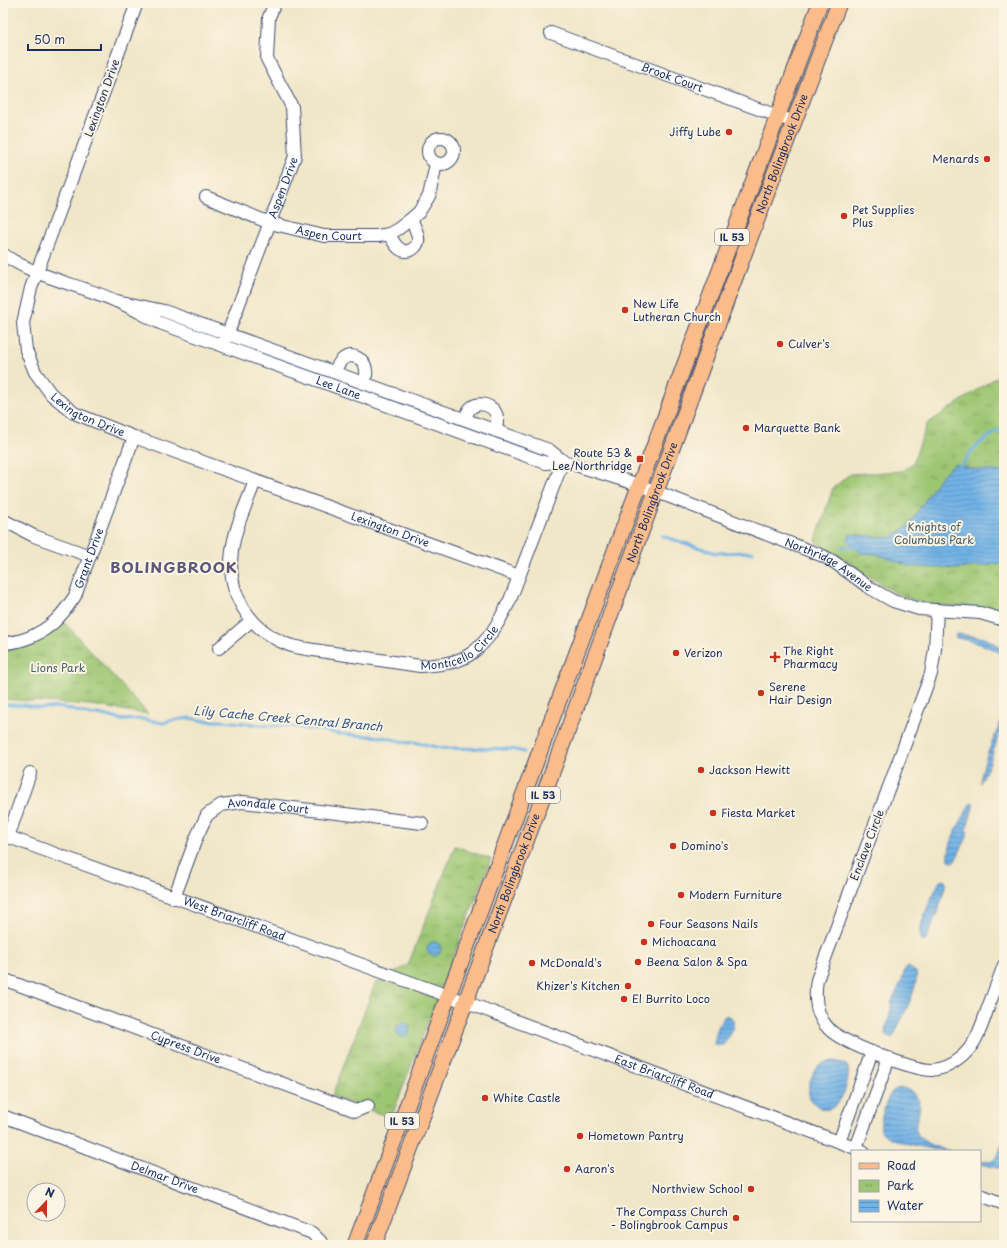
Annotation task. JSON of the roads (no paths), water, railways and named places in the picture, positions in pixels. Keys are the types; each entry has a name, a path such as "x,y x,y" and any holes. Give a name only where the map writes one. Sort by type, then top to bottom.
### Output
{"main road":[{"name":"North Bolingbrook Drive","path":"448,996 820,3"},
{"name":"North Bolingbrook Drive","path":"465,1002 839,3"},
{"name":"IL 53","path":"355,1245 448,996"},
{"name":"IL 53","path":"374,1245 426,1110 465,1002"}],"street":[{"name":"Lexington Drive","path":"137,3 31,288 23,323 26,350 35,372 51,394 74,413 134,437 519,576"},
{"name":"Aspen Drive","path":"224,346 295,156 292,106 268,59 269,17 275,3"},
{"name":"Brook Court","path":"551,33 794,122"},
{"name":"Aspen Court","path":"206,197 270,223 324,236 378,236 389,234 398,229 419,212 429,196 436,164"},
{"path":"389,234 397,247 408,251 412,250 418,244 418,236 411,219"},
{"name":"Lee Lane","path":"3,254 14,262 116,301 160,323 546,463 563,461"},
{"name":"Lee Lane","path":"116,301 164,311 496,430 549,450 563,461 639,485 655,492"},
{"name":"Lee Lane","path":"334,372 339,362 343,359 348,357 358,357 365,364 366,374 364,383"},
{"path":"464,419 473,406 483,404 492,408 497,417 496,430"},
{"name":"Grant Drive","path":"3,643 10,643 24,639 53,623 75,596 134,437"},
{"name":"Monticello Circle","path":"255,481 236,531 232,551 232,575 233,588 239,601 252,620 262,631 289,645 307,649 420,666 438,665 455,661 468,655 480,646 499,621 519,576 563,461"},
{"name":"Northridge Avenue","path":"655,492 823,556 870,588 893,601 919,609 980,613 1004,620"},
{"path":"3,520 34,536 90,556"},
{"name":"Enclave Circle","path":"937,610 935,649 931,674 817,980 815,1001 818,1011 828,1028 835,1035 872,1052 907,1065 921,1069 934,1070 948,1066 969,1050 978,1034 1004,965"},
{"path":"219,648 252,620"},
{"path":"5,836 30,773"},
{"name":"Avondale Court","path":"174,898 206,815 221,805 243,802 422,822"},
{"name":"West Briarcliff Road","path":"5,836 465,1002"},
{"name":"Cypress Drive","path":"3,979 356,1111 368,1106"},
{"name":"East Briarcliff Road","path":"465,1002 859,1150"},
{"path":"839,1142 872,1052"},
{"path":"859,1150 888,1058"},
{"name":"Delmar Drive","path":"3,1116 312,1233 321,1242 321,1245"},
{"path":"981,1195 1004,1204"}],"water":[{"path":"954,464 973,469 1004,472 1004,563 956,569 909,566 877,554 861,553 848,541 850,534 891,538 909,525 941,476"},
{"path":"958,634 985,638 1004,649 1004,652 1001,653 968,640 956,638 955,635"},
{"path":"1004,713 1004,718 989,765 980,783 987,756"},
{"path":"970,804 974,804 967,828 967,837 955,861 952,862 949,860 950,846 959,824"},
{"path":"944,880 946,883 940,905 926,940 922,942 920,937 926,912 940,881"},
{"path":"434,942 439,944 441,949 439,954 434,956 429,954 427,949 429,944"},
{"path":"908,967 916,972 915,987 893,1037 890,1038 885,1034 892,1001 902,980 905,969"},
{"path":"726,1015 731,1017 733,1020 730,1033 723,1045 714,1044 719,1025"},
{"path":"403,1023 408,1025 410,1030 408,1035 403,1037 398,1035 396,1030 398,1025"},
{"path":"833,1061 847,1066 848,1078 846,1087 837,1103 831,1108 824,1109 816,1105 810,1098 809,1086 818,1066 823,1063"},
{"path":"896,1089 907,1089 915,1095 918,1100 920,1105 916,1128 919,1137 927,1143 947,1150 925,1148 894,1139 882,1132 881,1124 883,1112 890,1095"},
{"path":"1004,1138 1004,1168 981,1164 981,1160 990,1162 997,1158"}],"waterway":[{"name":"Lily Cache Creek Central Branch","path":"959,468 975,447 1004,426"},
{"path":"662,536 716,553 753,552"},
{"name":"Lily Cache Creek Central Branch","path":"842,547 858,547"},
{"name":"Lily Cache Creek Central Branch","path":"3,703 40,708 64,708 92,715 98,714 123,720 142,719 163,723 189,718 206,721 224,721 269,726 290,726 340,734 383,737 441,748 511,749 524,752"}],"place":[{"name":"Jiffy Lube","path":"729,132"},
{"name":"Menards","path":"987,159"},
{"name":"Pet Supplies Plus","path":"844,216"},
{"name":"New Life Lutheran Church","path":"625,310"},
{"name":"Culver's","path":"780,344"},
{"name":"Marquette Bank","path":"746,428"},
{"name":"Route 53 & Lee/Northridge","path":"640,459"},
{"name":"Verizon","path":"676,653"},
{"name":"The Right Pharmacy","path":"775,657"},
{"name":"Serene Hair Design","path":"761,693"},
{"name":"Jackson Hewitt","path":"701,770"},
{"name":"Fiesta Market","path":"713,813"},
{"name":"Domino's","path":"673,846"},
{"name":"Modern Furniture","path":"681,895"},
{"name":"Four Seasons Nails","path":"651,924"},
{"name":"Michoacana","path":"644,942"},
{"name":"Beena Salon & Spa","path":"638,962"},
{"name":"McDonald's","path":"532,963"},
{"name":"Khizer's Kitchen","path":"628,986"},
{"name":"El Burrito Loco","path":"624,999"},
{"name":"White Castle","path":"485,1098"},
{"name":"Hometown Pantry","path":"580,1136"},
{"name":"Aaron's","path":"567,1169"},
{"name":"Northview School","path":"751,1189"},
{"name":"The Compass Church - Bolingbrook Campus","path":"736,1218"}],"district":[{"name":"BOLINGBROOK","path":"174,568"}],"park label":[{"name":"Knights of Columbus Park","path":"934,533"},
{"name":"Lions Park","path":"58,668"}]}
